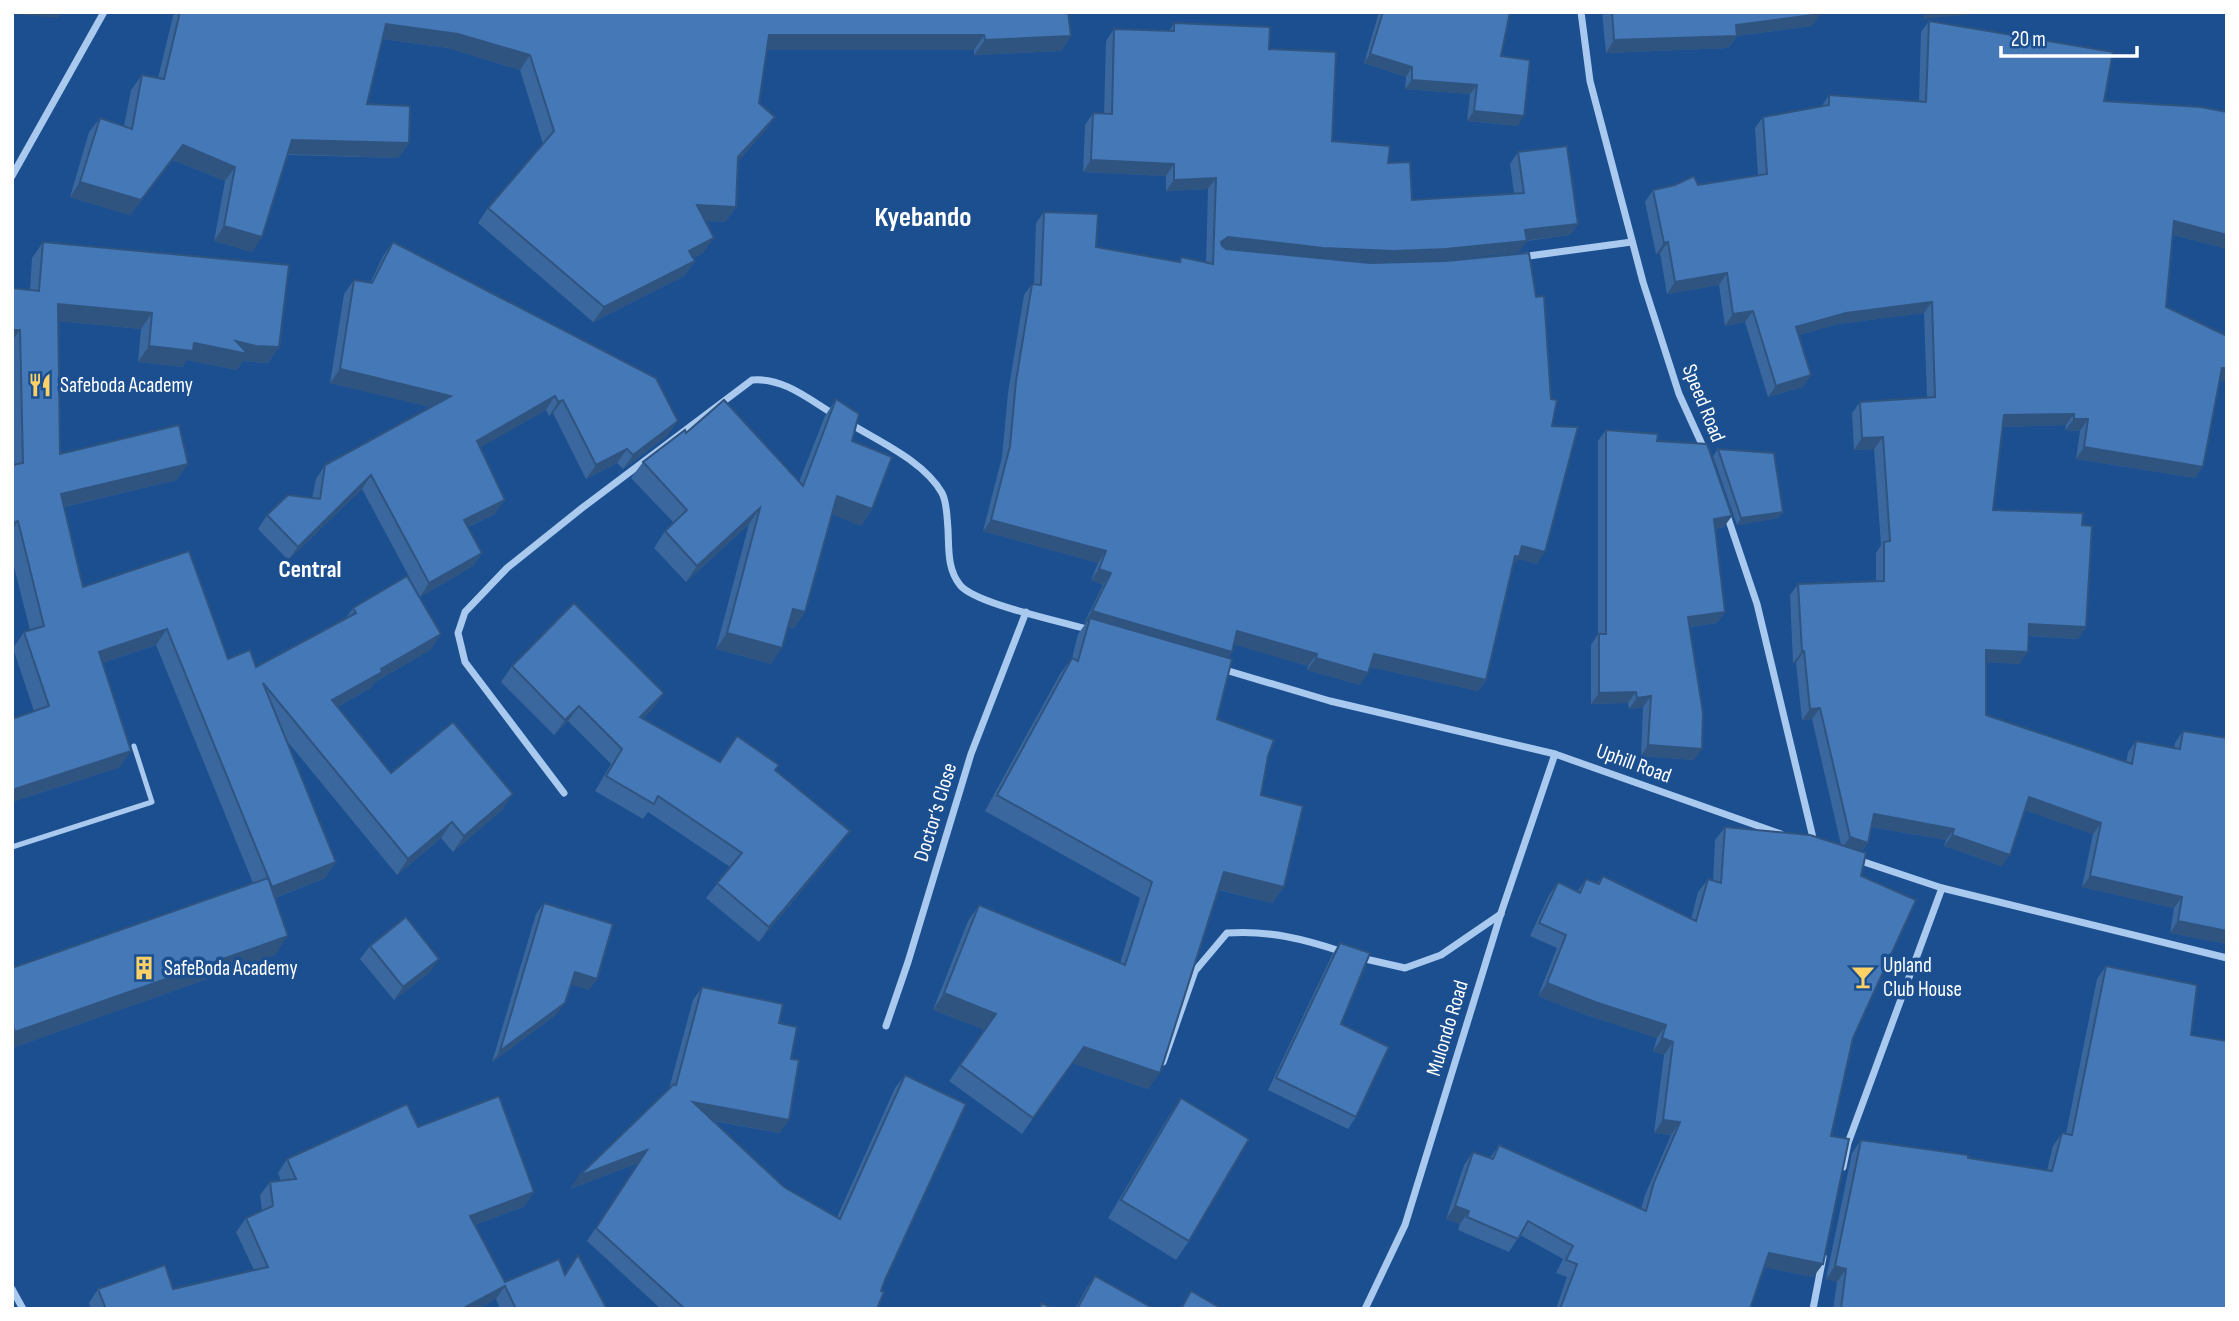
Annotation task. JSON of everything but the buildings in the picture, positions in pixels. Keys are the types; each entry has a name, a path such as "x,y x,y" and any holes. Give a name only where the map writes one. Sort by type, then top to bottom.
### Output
{"street":[{"path":"12,176 104,12"},
{"name":"Speed Road","path":"1581,12 1590,82 1632,242 1679,394 1707,456"},
{"path":"1515,258 1632,242"},
{"path":"564,793 465,662 458,633 465,612 507,568 752,380 774,381 791,388 908,458 932,480 943,494 949,556 952,571 960,586 973,595 998,604 1103,634"},
{"path":"1723,505 1757,604 1815,846 1802,842"},
{"name":"Doctor’s Close","path":"886,1026 971,754 1026,612"},
{"name":"Uphill Road","path":"1209,666 1330,701 1555,754 1789,837"},
{"name":"Mulondo Road","path":"1365,1309 1405,1225 1501,913 1555,754"},
{"path":"1840,855 1942,888 2227,958"},
{"path":"1840,1182 1848,1143 1942,888"},
{"path":"1163,1062 1195,971 1227,933 1253,931 1301,938 1366,960 1405,968 1441,955 1501,913"},
{"path":"1812,1309 1825,1248"},
{"path":"12,1289 23,1309"}],"lane":[{"path":"12,847 152,802 134,746"}],"place":[{"name":"Safeboda Academy","path":"40,385"},
{"name":"SafeBoda Academy","path":"144,968"},
{"name":"Upland Club House","path":"1863,977"}],"district":[{"name":"Kyebando","path":"923,216"},
{"name":"Central","path":"310,569"}]}
